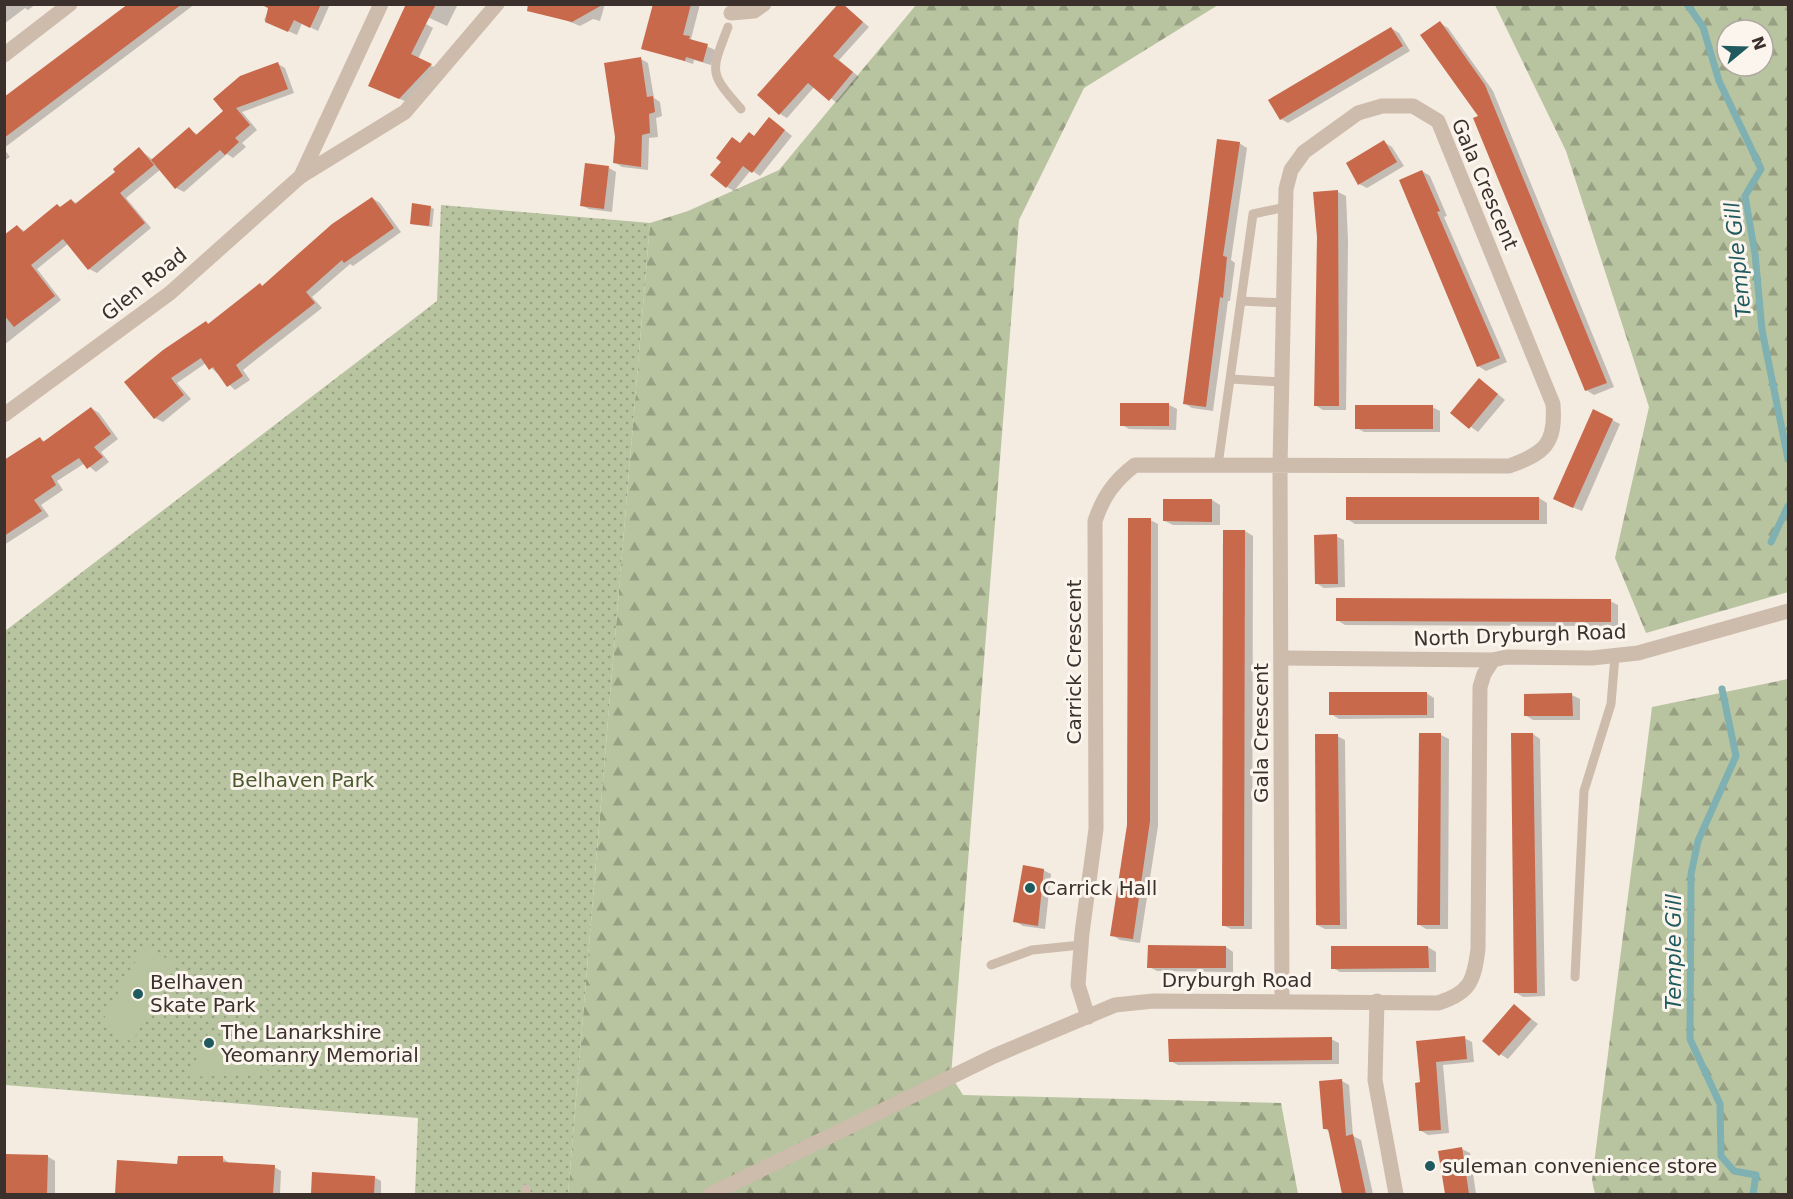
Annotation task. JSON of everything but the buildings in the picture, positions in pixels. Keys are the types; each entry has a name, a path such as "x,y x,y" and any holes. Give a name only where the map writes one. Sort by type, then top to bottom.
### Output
{"street":[{"path":"4,55 70,4"},
{"name":"Glen Road","path":"301,176 381,4"},
{"name":"Glen Road","path":"4,415 170,293 301,176 405,112 497,4"},
{"path":"731,15 754,11 764,4"},
{"name":"Gala Crescent","path":"1280,465 1509,466 1532,458 1548,445 1555,424 1553,404 1438,121 1413,106 1382,105 1358,113 1304,152 1291,170 1286,189 1280,465 1282,1001"},
{"name":"Carrick Crescent","path":"1088,1017 1078,985 1096,829 1095,521 1102,500 1119,478 1135,465 1280,465"},
{"name":"North Dryburgh Road","path":"1282,658 1493,660 1506,657 1615,656 1638,652 1788,611"},
{"name":"Dryburgh Road","path":"711,1194 994,1056 1115,1005 1153,1001 1438,1003 1459,996 1474,977 1478,949 1480,687 1484,674 1493,660"},
{"path":"1377,1001 1375,1080 1396,1194"}],"lane":[{"path":"731,15 714,64 719,84 741,109"},
{"path":"1218,465 1253,214 1286,207"},
{"path":"1241,301 1284,303"},
{"path":"1231,379 1282,382"},
{"path":"1575,977 1584,791 1611,704 1615,656"},
{"path":"991,965 1032,950 1081,945"}],"green space":[{"path":"916,5 1218,5 1084,88 1019,220 951,1076 963,1095 1281,1103 1298,1194 568,1194 650,223 688,211 779,170"},
{"path":"1495,5 1788,5 1788,592 1646,633 1615,558 1649,407 1566,151"},
{"name":"Belhaven Park","path":"441,205 650,223 568,1194 415,1194 418,1118 5,1085 5,631 437,301"},
{"path":"1788,679 1788,1194 1595,1194 1592,1180 1652,707"},
{"name":"Belhaven Skate Park","path":"144,946 176,964 132,1042 101,1024"},
{"path":"210,1029 272,1074 189,1077"}],"waterway":[{"name":"Temple Gill","path":"1687,4 1703,27 1719,81 1761,169 1745,196 1755,254 1762,330 1788,459"},
{"name":"Temple Gill","path":"1771,542 1788,506"},
{"name":"Temple Gill","path":"1722,689 1736,756 1698,841 1691,874 1690,1039 1720,1104 1721,1156 1734,1171 1756,1175 1753,1194"}],"place":[{"name":"Carrick Hall","path":"1030,888"},
{"name":"Belhaven Skate Park","path":"138,994"},
{"name":"The Lanarkshire Yeomanry Memorial","path":"209,1043"},
{"name":"suleman convenience store","path":"1430,1166"}]}
